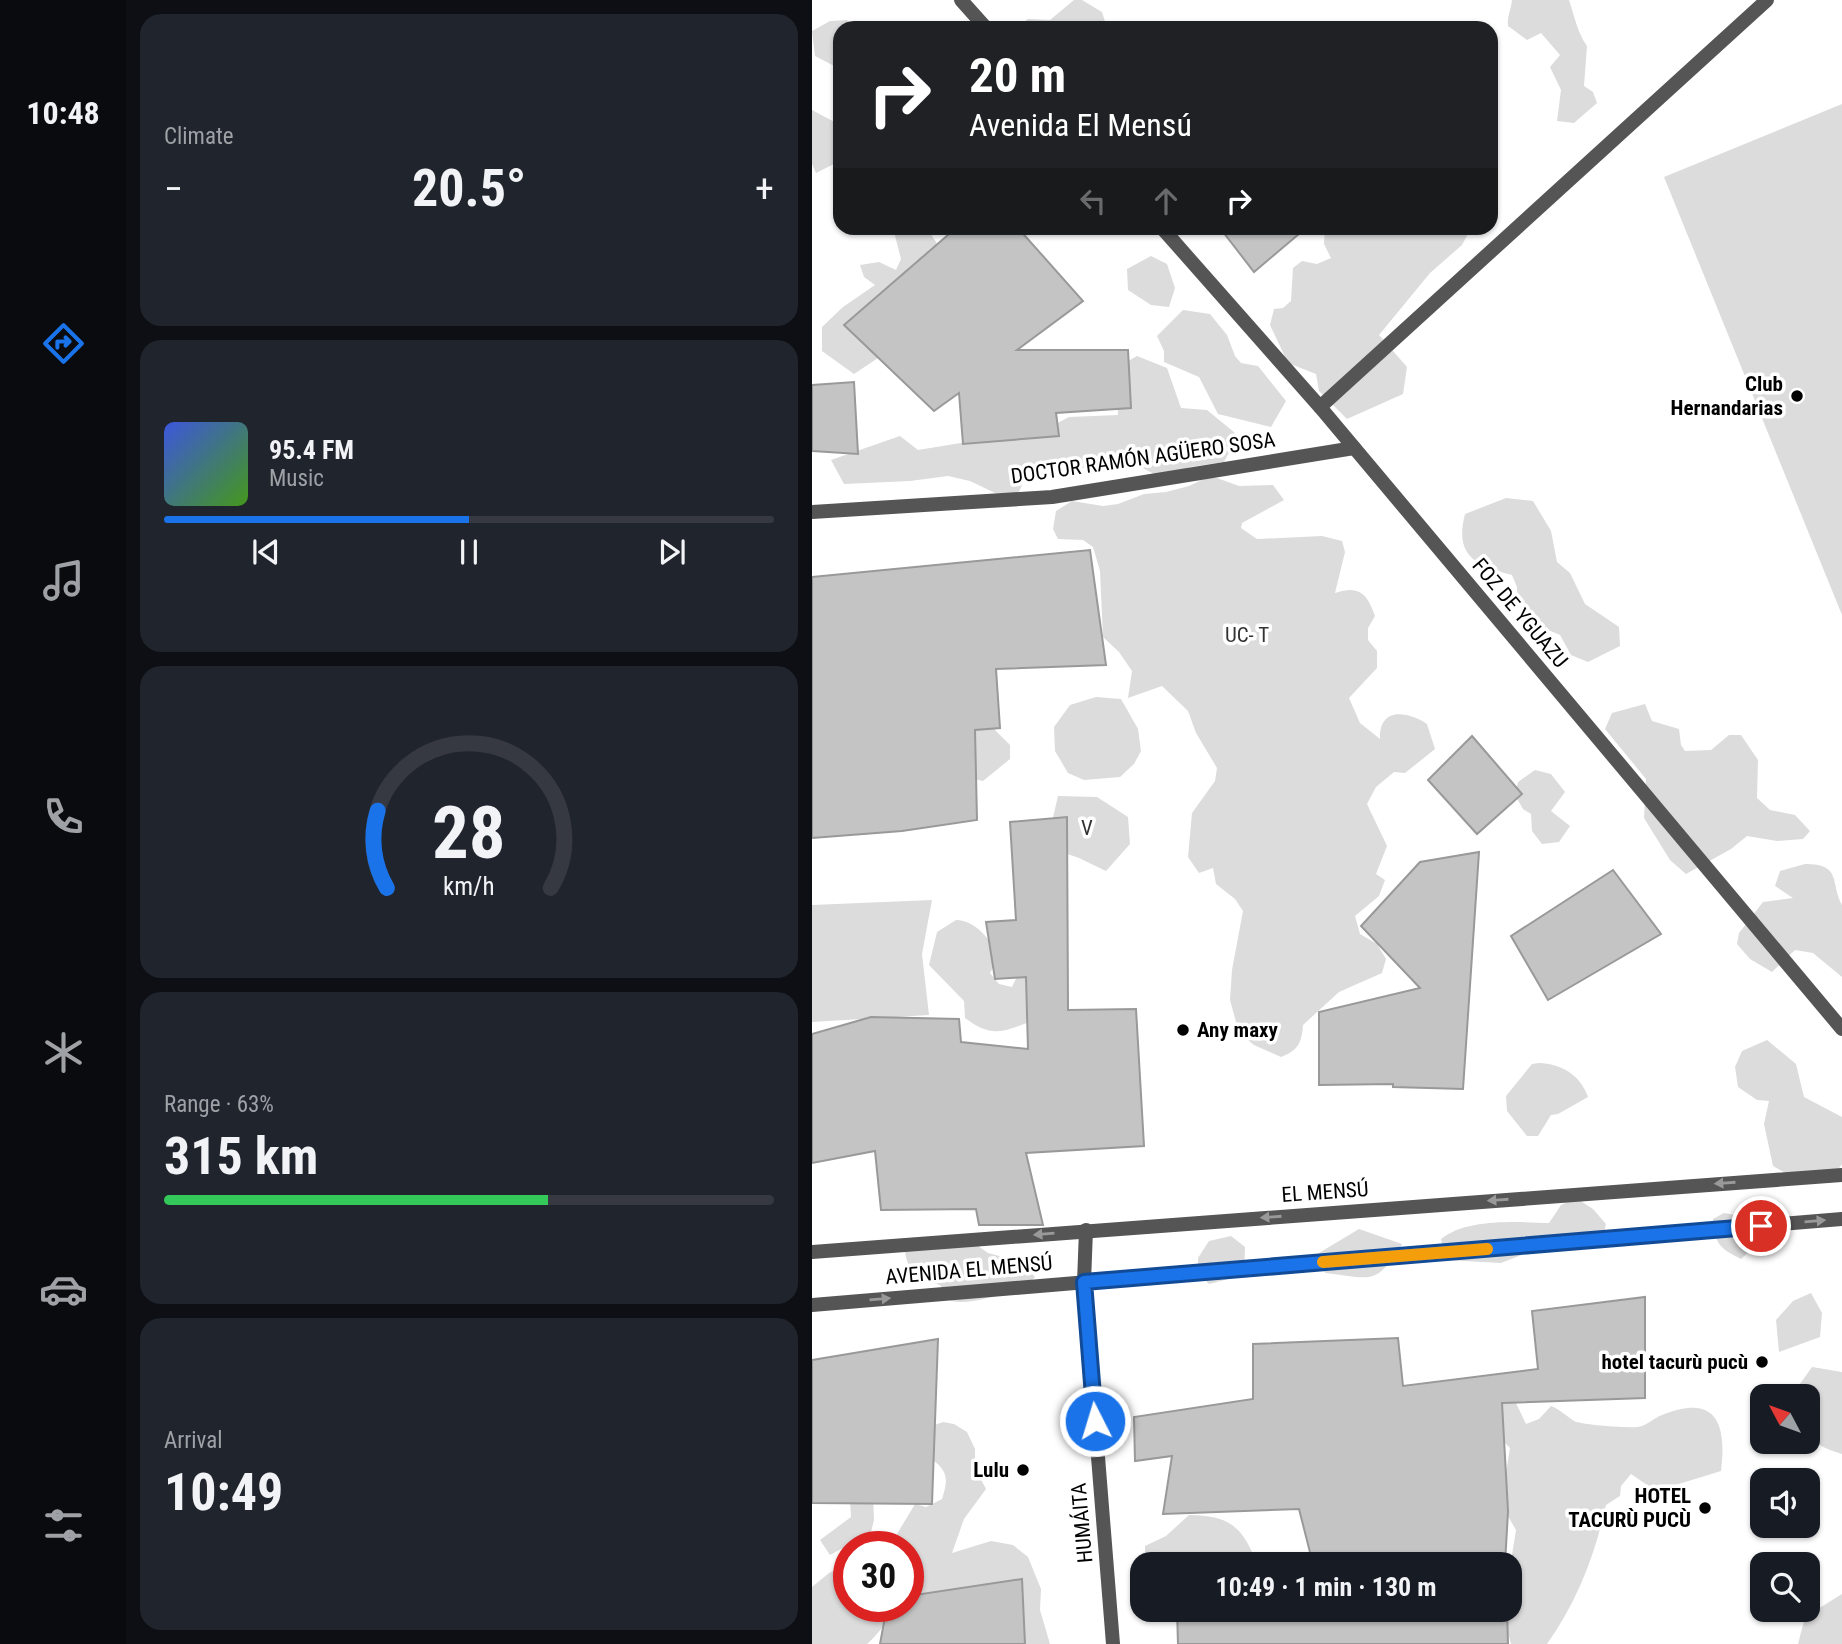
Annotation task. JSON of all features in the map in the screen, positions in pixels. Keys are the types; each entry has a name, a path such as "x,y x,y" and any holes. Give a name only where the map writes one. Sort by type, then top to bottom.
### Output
{"street":[{"path":"961,0 980,21"},
{"path":"1320,407 1767,0"},
{"name":"FOZ DE YGUAZU","path":"1168,235 1320,407 1842,1029"},
{"name":"DOCTOR RAMÓN AGÜERO SOSA","path":"812,512 1052,497 1354,448"},
{"name":"EL MENSÚ","path":"812,1252 1842,1175"},
{"name":"AVENIDA EL MENSÚ","path":"812,1305 1842,1219"},
{"name":"HUMÁITA","path":"1086,1230 1084,1282 1113,1644"}],"green space":[{"path":"1074,0 1082,0 1102,12 1105,21 1025,21 1050,20"},
{"path":"1512,0 1569,0 1587,46 1584,86 1593,92 1597,103 1574,123 1557,121 1561,90 1550,67 1560,55 1541,33 1527,40 1508,26"},
{"path":"847,20 848,21 833,21 833,65 815,56 812,31 830,21"},
{"name":"Club Hernandarias","path":"1842,104 1842,615 1664,177"},
{"path":"812,110 833,121 833,164 816,173 812,164"},
{"path":"895,235 931,235 943,253 872,330 878,358 854,374 822,351 822,327 843,307 875,285 864,277 860,265 879,262 896,270 901,259"},
{"path":"1325,235 1467,235 1462,245 1430,273 1379,335 1407,367 1403,394 1347,419 1319,391 1316,374 1288,363 1270,325 1274,309 1283,308 1291,301 1293,268 1302,261 1317,264 1331,258 1324,244"},
{"path":"1151,256 1167,264 1175,288 1169,307 1151,305 1128,290 1127,269"},
{"path":"1183,310 1210,314 1227,335 1235,356 1241,363 1258,366 1286,401 1271,427 1218,414 1199,377 1164,362 1164,351 1157,336"},
{"path":"1137,356 1167,368 1181,408 1207,410 1235,433 1234,443 1224,462 1190,467 1160,477 1131,462 1103,472 1060,463 1026,476 1018,494 995,493 970,481 948,476 844,484 831,460 900,436 918,450 1046,429 1069,417 1118,415 1116,368"},
{"name":"UC- T","path":"1206,478 1217,478 1239,486 1273,485 1284,500 1242,523 1241,528 1257,539 1322,536 1342,541 1345,552 1335,593 1350,590 1361,593 1369,602 1375,616 1368,628 1368,640 1377,651 1377,668 1349,698 1360,723 1380,739 1384,721 1389,717 1411,716 1427,724 1435,749 1405,773 1394,772 1376,787 1367,804 1387,846 1376,874 1385,880 1379,896 1355,916 1360,934 1377,944 1386,959 1382,973 1339,992 1303,1025 1302,1036 1295,1049 1281,1057 1254,1045 1239,1033 1230,1000 1232,970 1243,911 1235,899 1216,884 1213,868 1199,873 1188,857 1192,813 1215,781 1217,768 1196,733 1188,711 1162,686 1128,698 1132,671 1119,652 1103,637 1100,571 1093,547 1083,540 1058,539 1053,529 1056,511 1072,501 1103,506 1118,504 1144,494 1189,486"},
{"path":"1506,498 1533,501 1551,531 1557,562 1570,573 1585,604 1619,627 1620,646 1588,662 1571,655 1560,635 1546,629 1517,601 1517,587 1512,575 1488,568 1471,557 1463,540 1465,514"},
{"path":"1096,697 1121,699 1138,729 1141,751 1134,764 1120,777 1084,780 1068,773 1055,751 1054,727 1070,705"},
{"path":"1645,704 1652,721 1679,729 1681,745 1685,751 1711,750 1729,735 1741,735 1758,760 1757,798 1770,810 1795,815 1810,831 1803,839 1777,841 1747,836 1731,849 1686,874 1670,860 1644,818 1646,779 1605,729 1612,713"},
{"path":"988,723 1010,745 1010,759 983,781 962,776 963,725"},
{"path":"1535,770 1551,774 1565,792 1551,811 1570,826 1559,842 1542,844 1532,831 1531,814 1523,809 1515,795 1518,782"},
{"name":"V","path":"1058,796 1097,797 1128,817 1130,844 1106,871 1056,850 1051,826"},
{"path":"1805,864 1825,867 1833,876 1842,905 1842,977 1813,953 1795,950 1772,972 1750,959 1737,944 1739,933 1763,902 1793,898 1775,886 1780,871"},
{"path":"932,900 922,954 929,1015 812,1022 812,905"},
{"path":"956,920 976,927 991,944 999,956 990,973 999,984 1012,987 1022,966 1037,963 1030,1022 990,1031 965,1018 964,1001 929,965 937,932"},
{"path":"1767,1040 1796,1064 1804,1097 1842,1117 1842,1164 1835,1174 1794,1178 1773,1166 1764,1124 1769,1101 1757,1100 1738,1087 1735,1067 1742,1051"},
{"path":"1532,1064 1562,1068 1575,1076 1588,1097 1558,1114 1551,1115 1538,1136 1527,1136 1507,1111 1506,1096"},
{"path":"1576,1198 1593,1209 1606,1224 1601,1245 1586,1248 1567,1237 1501,1263 1445,1260 1441,1239 1452,1232 1478,1224 1549,1223 1561,1205"},
{"path":"1724,1213 1751,1218 1760,1241 1741,1259 1728,1252 1717,1240 1713,1219"},
{"path":"1359,1229 1402,1244 1385,1267 1371,1276 1353,1277 1325,1273 1319,1253"},
{"path":"1231,1236 1245,1247 1244,1275 1209,1284 1198,1273 1198,1258 1209,1241"},
{"path":"974,1243 988,1253 1023,1262 1035,1277 1018,1295 1001,1295 968,1302 951,1301 940,1285 924,1280 914,1273 907,1262 904,1245"},
{"path":"1811,1293 1822,1313 1820,1337 1779,1352 1776,1320 1793,1301"},
{"path":"1812,1367 1842,1372 1842,1454 1820,1445 1820,1384 1800,1384"},
{"path":"1499,1393 1516,1403 1526,1424 1539,1419 1551,1406 1574,1421 1633,1427 1680,1409 1695,1408 1706,1410 1719,1426 1722,1439 1721,1471 1656,1491 1631,1474 1621,1486 1620,1496 1606,1505 1584,1578 1547,1644 1511,1644 1507,1622 1522,1622 1522,1552 1512,1552 1516,1530 1501,1504 1510,1448 1502,1440"},
{"path":"943,1422 954,1424 967,1432 975,1449 975,1468 986,1489 964,1519 952,1553 991,1541 1013,1545 1028,1557 1041,1589 1040,1610 1050,1644 1025,1644 924,1609 924,1531 899,1531 915,1504 926,1507 942,1499 946,1478 938,1464 926,1455 929,1427"},
{"path":"873,1496 874,1520 871,1531 833,1531 833,1553 830,1555 820,1540 851,1517 850,1499"},
{"path":"1189,1515 1211,1517 1235,1527 1252,1552 1145,1552 1145,1546 1166,1536"},
{"path":"833,1571 833,1622 886,1622 867,1644 812,1644 812,1587"},
{"path":"1842,1594 1842,1644 1798,1644 1804,1622 1820,1622 1820,1608"}],"building":[{"path":"948,235 1024,235 1083,301 1017,350 1128,350 1131,408 1056,413 1059,436 963,444 959,393 934,411 844,325"},
{"path":"1225,235 1298,235 1254,272"},
{"path":"854,382 858,454 812,451 812,385"},
{"path":"1090,550 1106,665 996,669 1000,728 975,730 977,820 902,831 812,838 812,577"},
{"path":"1472,736 1522,794 1477,834 1428,780"},
{"path":"1067,817 1068,1010 1136,1009 1144,1146 1026,1153 1043,1225 979,1225 976,1209 881,1210 875,1151 812,1163 812,1034 871,1017 959,1019 961,1042 1028,1049 1026,977 995,979 986,922 1016,920 1010,822"},
{"path":"1479,852 1463,1089 1393,1087 1393,1084 1319,1085 1319,1012 1420,988 1361,926 1420,862"},
{"path":"1613,870 1661,934 1548,1000 1511,936"},
{"path":"1645,1297 1645,1398 1502,1403 1508,1511 1506,1552 1310,1552 1299,1509 1163,1514 1172,1456 1135,1461 1134,1417 1253,1399 1253,1344 1398,1338 1403,1386 1538,1369 1532,1311"},
{"path":"938,1339 932,1504 812,1503 812,1360"},
{"path":"1022,1579 1025,1644 880,1644 884,1622 924,1622 924,1594"},
{"path":"1177,1622 1507,1622 1508,1644 1178,1644"}],"slow traffic":[{"path":"1323,1262 1487,1249"}],"place":[{"name":"Club Hernandarias","path":"1797,396"},
{"name":"Any maxy","path":"1183,1030"},
{"name":"hotel tacurù pucù","path":"1762,1362"},
{"name":"Lulu","path":"1023,1470"},
{"name":"HOTEL TACURÙ PUCÙ","path":"1705,1508"}],"route":[{"path":"1095,1421 1084,1282 1761,1226"}]}
